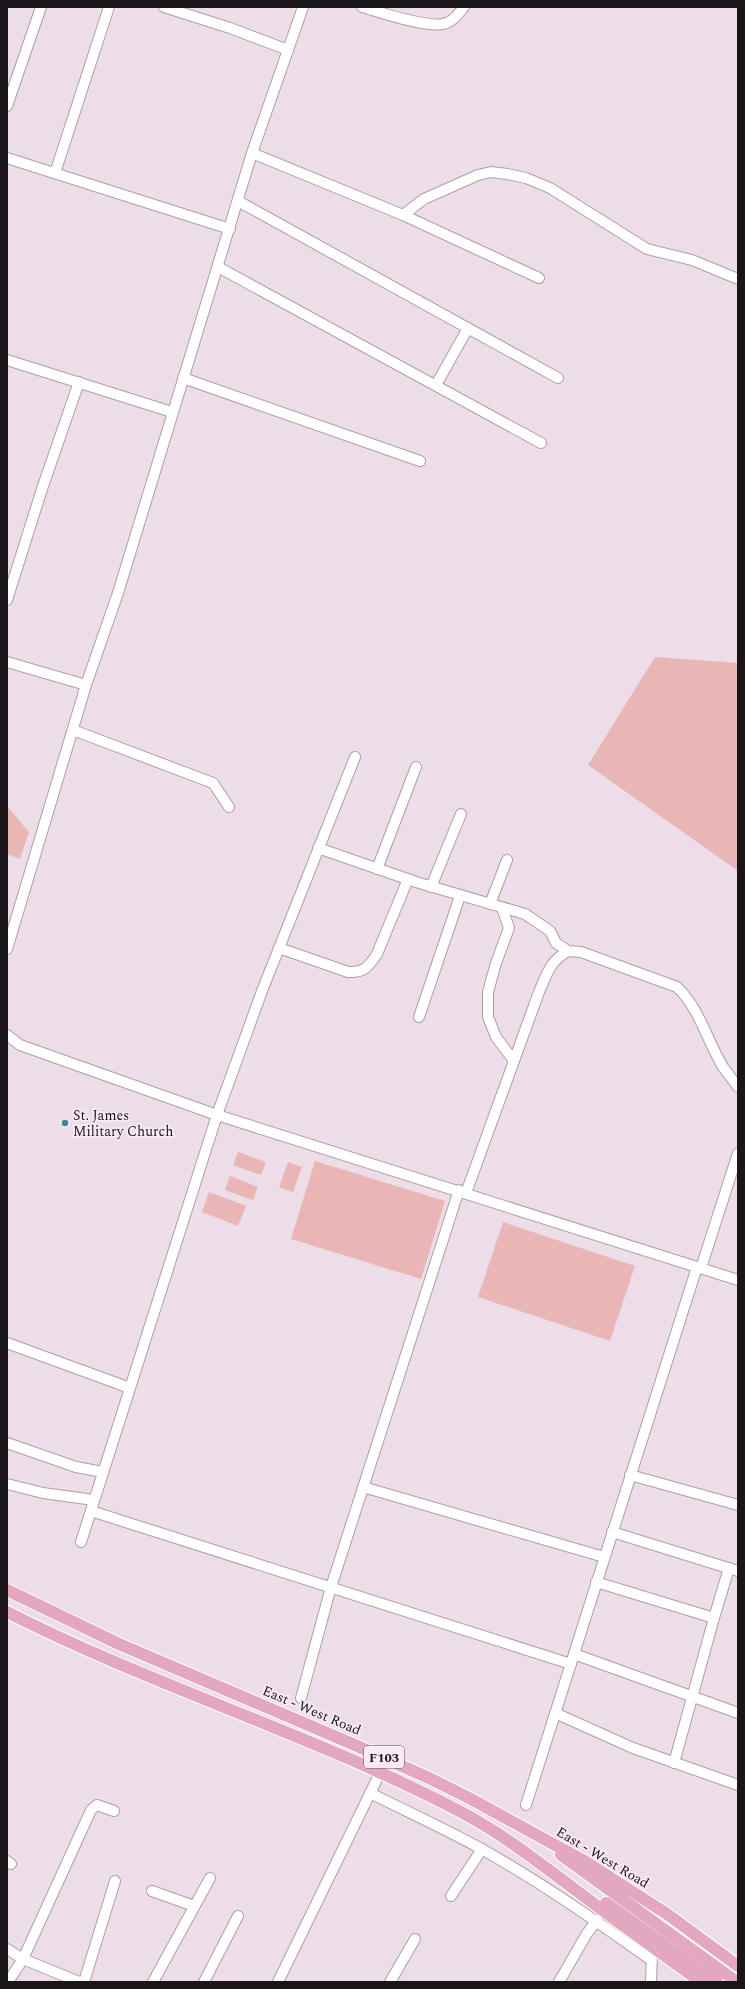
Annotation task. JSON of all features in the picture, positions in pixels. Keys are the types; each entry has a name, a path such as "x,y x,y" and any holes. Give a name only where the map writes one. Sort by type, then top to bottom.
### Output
{"main road":[{"name":"East - West Road","path":"7,1590 119,1644 429,1778 586,1862 667,1914 738,1966"},
{"name":"F103","path":"7,1612 112,1660 380,1773 463,1813 508,1840 701,1982"},
{"path":"112,1660 119,1644"},
{"path":"520,1826 717,1982"},
{"path":"508,1840 624,1908 737,1982"}],"street":[{"path":"7,106 41,7"},
{"path":"54,173 108,7"},
{"path":"164,7 230,28 288,50"},
{"path":"7,949 86,685 118,593 252,153 303,7"},
{"path":"362,7 424,23 442,24 453,20 464,7"},
{"path":"252,153 403,215 539,278"},
{"path":"7,158 230,229"},
{"path":"403,215 424,200 478,175 491,172 507,174 526,178 550,188 647,249 692,260 738,279"},
{"path":"238,200 558,378"},
{"path":"218,267 541,443"},
{"path":"436,385 468,328"},
{"path":"7,360 172,412"},
{"path":"183,378 420,461"},
{"path":"7,600 42,489 79,382"},
{"path":"7,662 86,685"},
{"path":"73,730 213,783 229,807"},
{"path":"81,1542 217,1115 279,948 355,757"},
{"path":"377,869 416,767"},
{"path":"431,887 461,814"},
{"path":"318,848 431,887 525,914 550,931 556,943 568,951 581,952 677,987 686,996 693,1007 723,1066 738,1087"},
{"path":"490,904 507,860"},
{"path":"279,948 348,972 358,972 370,964 377,954 408,879"},
{"path":"419,1017 460,896"},
{"path":"502,908 509,928 496,963 488,992 488,1017 496,1037 514,1061"},
{"path":"301,1698 331,1587 463,1192 550,965 557,957 568,951"},
{"path":"7,1035 20,1045 217,1115 738,1280"},
{"path":"7,1046 20,1045"},
{"path":"526,1805 630,1475 738,1154"},
{"path":"7,1343 130,1388"},
{"path":"7,1443 76,1467 103,1472"},
{"path":"630,1475 738,1504"},
{"path":"7,1484 43,1493 94,1500"},
{"path":"364,1487 604,1557"},
{"path":"91,1511 331,1587 573,1659 694,1697 738,1713"},
{"path":"612,1532 733,1570 714,1618 694,1697 674,1763"},
{"path":"596,1582 714,1618"},
{"path":"555,1713 634,1748 738,1785"},
{"path":"278,1982 380,1773"},
{"path":"370,1793 482,1849 544,1885 597,1920 651,1960"},
{"path":"8,1982 23,1959 91,1810 97,1805 114,1811"},
{"path":"451,1896 482,1849"},
{"path":"153,1982 210,1878"},
{"path":"84,1982 115,1881"},
{"path":"152,1891 194,1906"},
{"path":"204,1982 238,1916"},
{"path":"559,1982 586,1935 597,1920"},
{"path":"390,1982 415,1939"},
{"path":"652,1982 651,1960 653,1948"},
{"path":"7,1949 23,1959 79,1982"}],"shaded area":[{"path":"655,657 738,663 738,871 588,765"},
{"path":"7,806 29,832 20,859 7,854"},
{"path":"238,1152 266,1162 261,1175 233,1165"},
{"path":"315,1161 445,1201 421,1279 291,1239"},
{"path":"288,1162 302,1167 293,1192 279,1187"},
{"path":"230,1176 258,1187 253,1200 225,1190"},
{"path":"209,1192 246,1206 238,1226 202,1212"},
{"path":"503,1222 635,1266 610,1341 478,1297"}],"place":[{"name":"St. James Military Church","path":"65,1123"}]}
